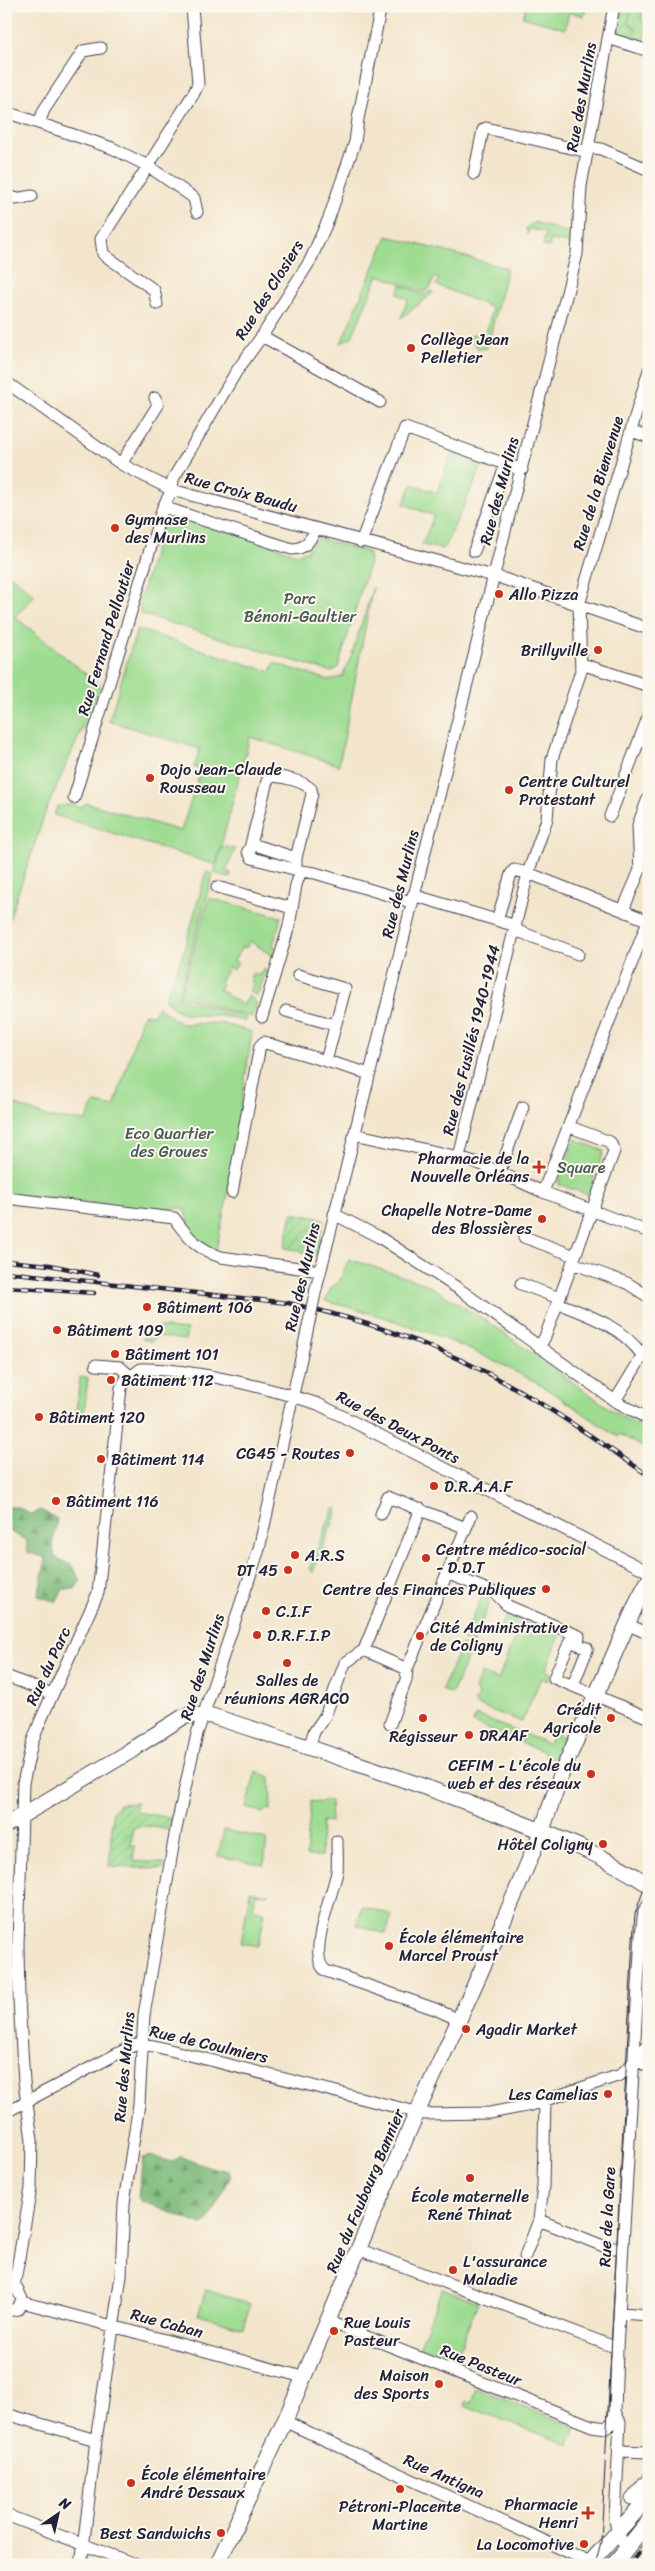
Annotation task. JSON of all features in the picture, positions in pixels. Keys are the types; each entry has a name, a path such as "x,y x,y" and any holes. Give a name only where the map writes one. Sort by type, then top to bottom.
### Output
{"main road":[{"name":"Rue du Faubourg Bannier","path":"217,2565 284,2421 542,1830 550,1818 638,1598 649,1580"},
{"name":"Rue du Faubourg Bannier","path":"598,1695 649,1588"},
{"path":"6,1824 202,1712 474,1804 542,1830 647,1883"},
{"path":"589,2563 640,2501"},
{"path":"614,2565 649,2521"}],"street":[{"path":"157,304 154,290 103,254 101,239 198,84 192,6"},
{"name":"Rue des Closiers","path":"172,490 173,480 188,450 236,372 262,336 310,261 329,218 355,142 381,6"},
{"name":"Rue des Murlins","path":"81,2565 96,2440 120,2276 124,2203 139,2104 141,2044 179,1812 202,1712 259,1549 320,1271 412,899 577,254 581,186 614,6"},
{"path":"608,38 649,51"},
{"path":"39,123 44,110 83,50 101,48"},
{"path":"6,112 112,148 148,166 194,198 197,212"},
{"path":"474,174 483,130 486,128 600,150 649,170"},
{"path":"6,193 15,199 32,196"},
{"path":"262,336 380,402"},
{"name":"Rue de la Bienvenue","path":"582,664 579,605 649,370"},
{"name":"Rue Croix Baudu","path":"6,382 121,464 172,490 494,576 649,629"},
{"path":"121,464 158,405 155,398"},
{"path":"361,542 405,428 522,470"},
{"path":"631,431 649,437"},
{"path":"474,551 506,464"},
{"name":"Rue Fernand Pelloutier","path":"74,798 163,507 172,490"},
{"path":"163,507 292,549 300,549 306,545 316,529"},
{"path":"582,664 649,686"},
{"name":"Rue des Fusillés 1940-1944","path":"459,1157 528,873 547,819 552,759 582,664"},
{"path":"610,816 649,715"},
{"path":"262,1017 292,908 298,866 312,794 311,789 304,785 272,776 267,781 248,852 252,858 298,866 412,899 497,920 578,954"},
{"path":"623,910 644,864 643,828 649,796"},
{"path":"497,920 510,874 514,870 528,873 648,921 544,1192"},
{"path":"217,887 292,908"},
{"path":"298,975 345,989 326,1061"},
{"path":"286,1011 335,1025"},
{"path":"232,1192 260,1046 264,1042 370,1074"},
{"path":"500,1171 523,1107"},
{"path":"539,1346 545,1337 614,1151 613,1146 570,1127"},
{"path":"354,1134 459,1157 500,1171 544,1192 649,1231"},
{"path":"6,1198 174,1218 189,1239 206,1252 320,1271"},
{"path":"334,1214 401,1251 460,1289 615,1402 649,1419"},
{"path":"524,1237 627,1283 649,1298"},
{"path":"521,1284 604,1321 635,1344 643,1356"},
{"path":"615,1402 631,1371 649,1345"},
{"path":"96,1365 120,1367 130,1376 141,1369 181,1372 292,1395"},
{"name":"Rue du Parc","path":"10,2287 31,2188 32,2140 22,2050 18,1945 23,1784 27,1761 52,1694 88,1620 98,1593 121,1388 130,1376"},
{"name":"Rue des Deux Ponts","path":"292,1395 318,1404 649,1572"},
{"path":"381,1514 388,1497 466,1528"},
{"path":"309,1748 314,1732 325,1716 345,1663 364,1650 421,1509"},
{"path":"390,1724 406,1680 407,1669 471,1516"},
{"path":"447,1573 495,1593 508,1606 579,1636 578,1644"},
{"path":"631,1626 649,1634"},
{"path":"573,1685 588,1650 570,1641 554,1678 649,1718"},
{"path":"364,1650 407,1669"},
{"path":"6,1676 52,1694"},
{"path":"338,1841 337,1871 323,1926 318,1956 319,1964 326,1971 435,2009 459,2020"},
{"name":"Rue de la Gare","path":"617,2531 616,2496 620,2422 615,2412 617,2348 641,1935 644,1912 649,1904"},
{"name":"Rue de Coulmiers","path":"6,2112 129,2047 141,2044 418,2112 490,2113 546,2100 620,2075 649,2044"},
{"path":"633,2061 640,2062 649,2067"},
{"path":"525,2256 539,2220 543,2186 546,2100"},
{"path":"539,2220 604,2246 623,2248"},
{"path":"358,2249 617,2348"},
{"path":"6,2310 14,2310 22,2302 20,2292 10,2287"},
{"name":"Rue Caban","path":"22,2302 303,2377"},
{"path":"620,2313 649,2315"},
{"name":"Rue Pasteur","path":"327,2321 592,2426 606,2428 613,2422 615,2412"},
{"path":"6,2414 96,2440"},
{"name":"Rue Antigna","path":"284,2421 589,2563"},
{"path":"619,2451 649,2452"},
{"path":"616,2496 640,2501 649,2477"},
{"path":"6,2516 137,2565"},
{"path":"617,2531 626,2549"}],"green space":[{"path":"526,6 587,6 584,16 569,12 565,29 523,17"},
{"path":"619,6 643,12 641,20 649,23 643,41 620,33 616,28"},
{"path":"621,6 631,9 628,23 636,28 634,37 622,33 617,28"},
{"path":"534,222 574,235 572,249 569,243 550,240 549,247 543,246 546,232 530,229 527,235 528,231 525,229"},
{"path":"387,236 507,268 487,348 479,349 468,337 478,333 486,333 492,309 488,306 436,285 439,279 435,277 429,289 424,292 378,275 352,337 341,343"},
{"path":"401,285 424,295 432,291 433,293 401,318 408,299 397,294"},
{"path":"453,448 485,460 445,546 442,549 422,545 434,516 404,504 412,484 437,493"},
{"name":"Parc Bénoni-Gaultier","path":"166,510 297,554 308,550 316,538 368,552 370,560 338,668 331,672 141,614 139,603"},
{"path":"6,572 35,595 15,617 101,686 45,813 6,929"},
{"path":"373,587 339,765 250,737 216,865 54,815 57,807 71,804 80,807 87,803 181,831 201,770 194,767 200,749 109,721 137,629 271,672 274,663 329,680 342,677 351,657"},
{"path":"222,846 235,849 226,871 231,873 230,878 214,873"},
{"path":"206,872 213,874 178,998 246,1017 245,1021 222,1016 184,1013 171,1006 165,999 184,951"},
{"path":"209,898 281,917 273,946 279,949 277,959 250,941 246,948 243,946 234,960 238,963 233,970 229,967 220,982 222,984 219,990 243,1005 249,996 257,1003 252,1017 180,996"},
{"path":"263,969 272,974 271,977 265,975 257,996 249,991 254,983 250,981 252,978 250,977 253,973 258,976"},
{"name":"Eco Quartier des Groues","path":"158,1007 181,1024 219,1023 252,1032 228,1194 216,1250 197,1239 191,1229 184,1208 147,1209 6,1194 6,1088 10,1089 11,1103 51,1118 86,1121 95,1103 114,1107 143,1014 152,1015"},
{"name":"Square","path":"575,1139 604,1151 588,1195 558,1184"},
{"path":"292,1213 324,1219 317,1255 285,1248"},
{"path":"349,1259 426,1284 488,1322 620,1416 649,1430 649,1451 620,1434 618,1437 569,1403 513,1370 461,1346 408,1325 325,1301 331,1288 340,1281"},
{"path":"156,1327 187,1330 185,1340 158,1336 152,1341 142,1339"},
{"path":"80,1377 88,1378 84,1414 76,1413"},
{"path":"6,1507 18,1507 32,1515 40,1510 57,1519 53,1541 54,1556 72,1566 81,1580 75,1589 63,1589 56,1602 38,1596 46,1558 27,1552 27,1541 6,1529"},
{"path":"334,1508 338,1509 313,1572 309,1569"},
{"path":"482,1596 490,1601 473,1644 463,1640"},
{"path":"507,1615 560,1635 546,1670 551,1673 548,1681 541,1678 522,1722 474,1704 478,1695 475,1690 481,1673 498,1680 514,1639 497,1632"},
{"path":"461,1645 471,1649 452,1694 442,1690"},
{"path":"476,1715 518,1732 514,1740 473,1723"},
{"path":"553,1733 564,1738 555,1760 544,1756 545,1752 521,1743 524,1734 549,1744"},
{"path":"256,1771 270,1777 271,1810 267,1809 263,1813 246,1807"},
{"path":"325,1800 330,1801 331,1822 322,1821 321,1856 306,1856 311,1801 321,1803"},
{"path":"137,1803 136,1810 138,1812 172,1818 170,1830 147,1826 133,1828 131,1846 135,1846 133,1861 165,1863 163,1869 109,1867 113,1812 119,1804"},
{"path":"224,1830 267,1839 264,1865 218,1856"},
{"path":"250,1891 269,1894 256,1893 253,1908 265,1913 258,1946 241,1943"},
{"path":"362,1906 392,1915 386,1934 357,1925"},
{"path":"150,2156 173,2162 180,2156 201,2165 228,2171 231,2176 207,2222 202,2225 141,2201 138,2197 143,2158"},
{"path":"442,2288 478,2302 454,2363 419,2348"},
{"path":"206,2290 250,2304 243,2328 198,2315"},
{"path":"476,2388 576,2427 569,2445 464,2405 465,2401 471,2402"}],"tram line":[{"path":"595,2565 601,2542 633,1939 635,1914 649,1874"}],"railway":[{"path":"6,1261 50,1265 98,1275"},
{"path":"6,1272 288,1303 376,1327 461,1360 515,1388 583,1430 649,1476"},
{"path":"6,1287 94,1293"},
{"path":"629,2565 649,2539"}],"place":[{"name":"Collège Jean Pelletier","path":"411,348"},
{"name":"Gymnase des Murlins","path":"115,528"},
{"name":"Allo Pizza","path":"499,594"},
{"name":"Brillyville","path":"598,650"},
{"name":"Dojo Jean-Claude Rousseau","path":"150,778"},
{"name":"Centre Culturel Protestant","path":"509,790"},
{"name":"Pharmacie de la Nouvelle Orléans","path":"539,1167"},
{"name":"Chapelle Notre-Dame des Blossières","path":"542,1219"},
{"name":"Bâtiment 106","path":"147,1307"},
{"name":"Bâtiment 109","path":"57,1330"},
{"name":"Bâtiment 101","path":"115,1354"},
{"name":"Bâtiment 112","path":"111,1380"},
{"name":"Bâtiment 120","path":"39,1417"},
{"name":"CG45 - Routes","path":"350,1453"},
{"name":"Bâtiment 114","path":"101,1459"},
{"name":"D.R.A.A.F","path":"434,1486"},
{"name":"Bâtiment 116","path":"56,1501"},
{"name":"A.R.S","path":"295,1555"},
{"name":"Centre médico-social - D.D.T","path":"426,1558"},
{"name":"DT 45","path":"288,1570"},
{"name":"Centre des Finances Publiques","path":"546,1589"},
{"name":"C.I.F","path":"266,1611"},
{"name":"D.R.F.I.P","path":"257,1635"},
{"name":"Cité Administrative de Coligny","path":"420,1636"},
{"name":"Salles de réunions AGRACO","path":"287,1663"},
{"name":"Régisseur","path":"423,1718"},
{"name":"Crédit Agricole","path":"611,1718"},
{"name":"DRAAF","path":"469,1735"},
{"name":"CEFIM - L'école du web et des réseaux","path":"591,1774"},
{"name":"Hôtel Coligny","path":"603,1844"},
{"name":"École élémentaire Marcel Proust","path":"389,1946"},
{"name":"Agadir Market","path":"466,2029"},
{"name":"Les Camelias","path":"608,2094"},
{"name":"École maternelle René Thinat","path":"470,2178"},
{"name":"L'assurance Maladie","path":"453,2270"},
{"name":"Rue Louis Pasteur","path":"334,2331"},
{"name":"Maison des Sports","path":"439,2384"},
{"name":"École élémentaire André Dessaux","path":"131,2483"},
{"name":"Pétroni-Placente Martine","path":"400,2489"},
{"name":"Pharmacie Henri","path":"588,2513"},
{"name":"Best Sandwichs","path":"221,2533"},
{"name":"La Locomotive","path":"584,2544"}]}
